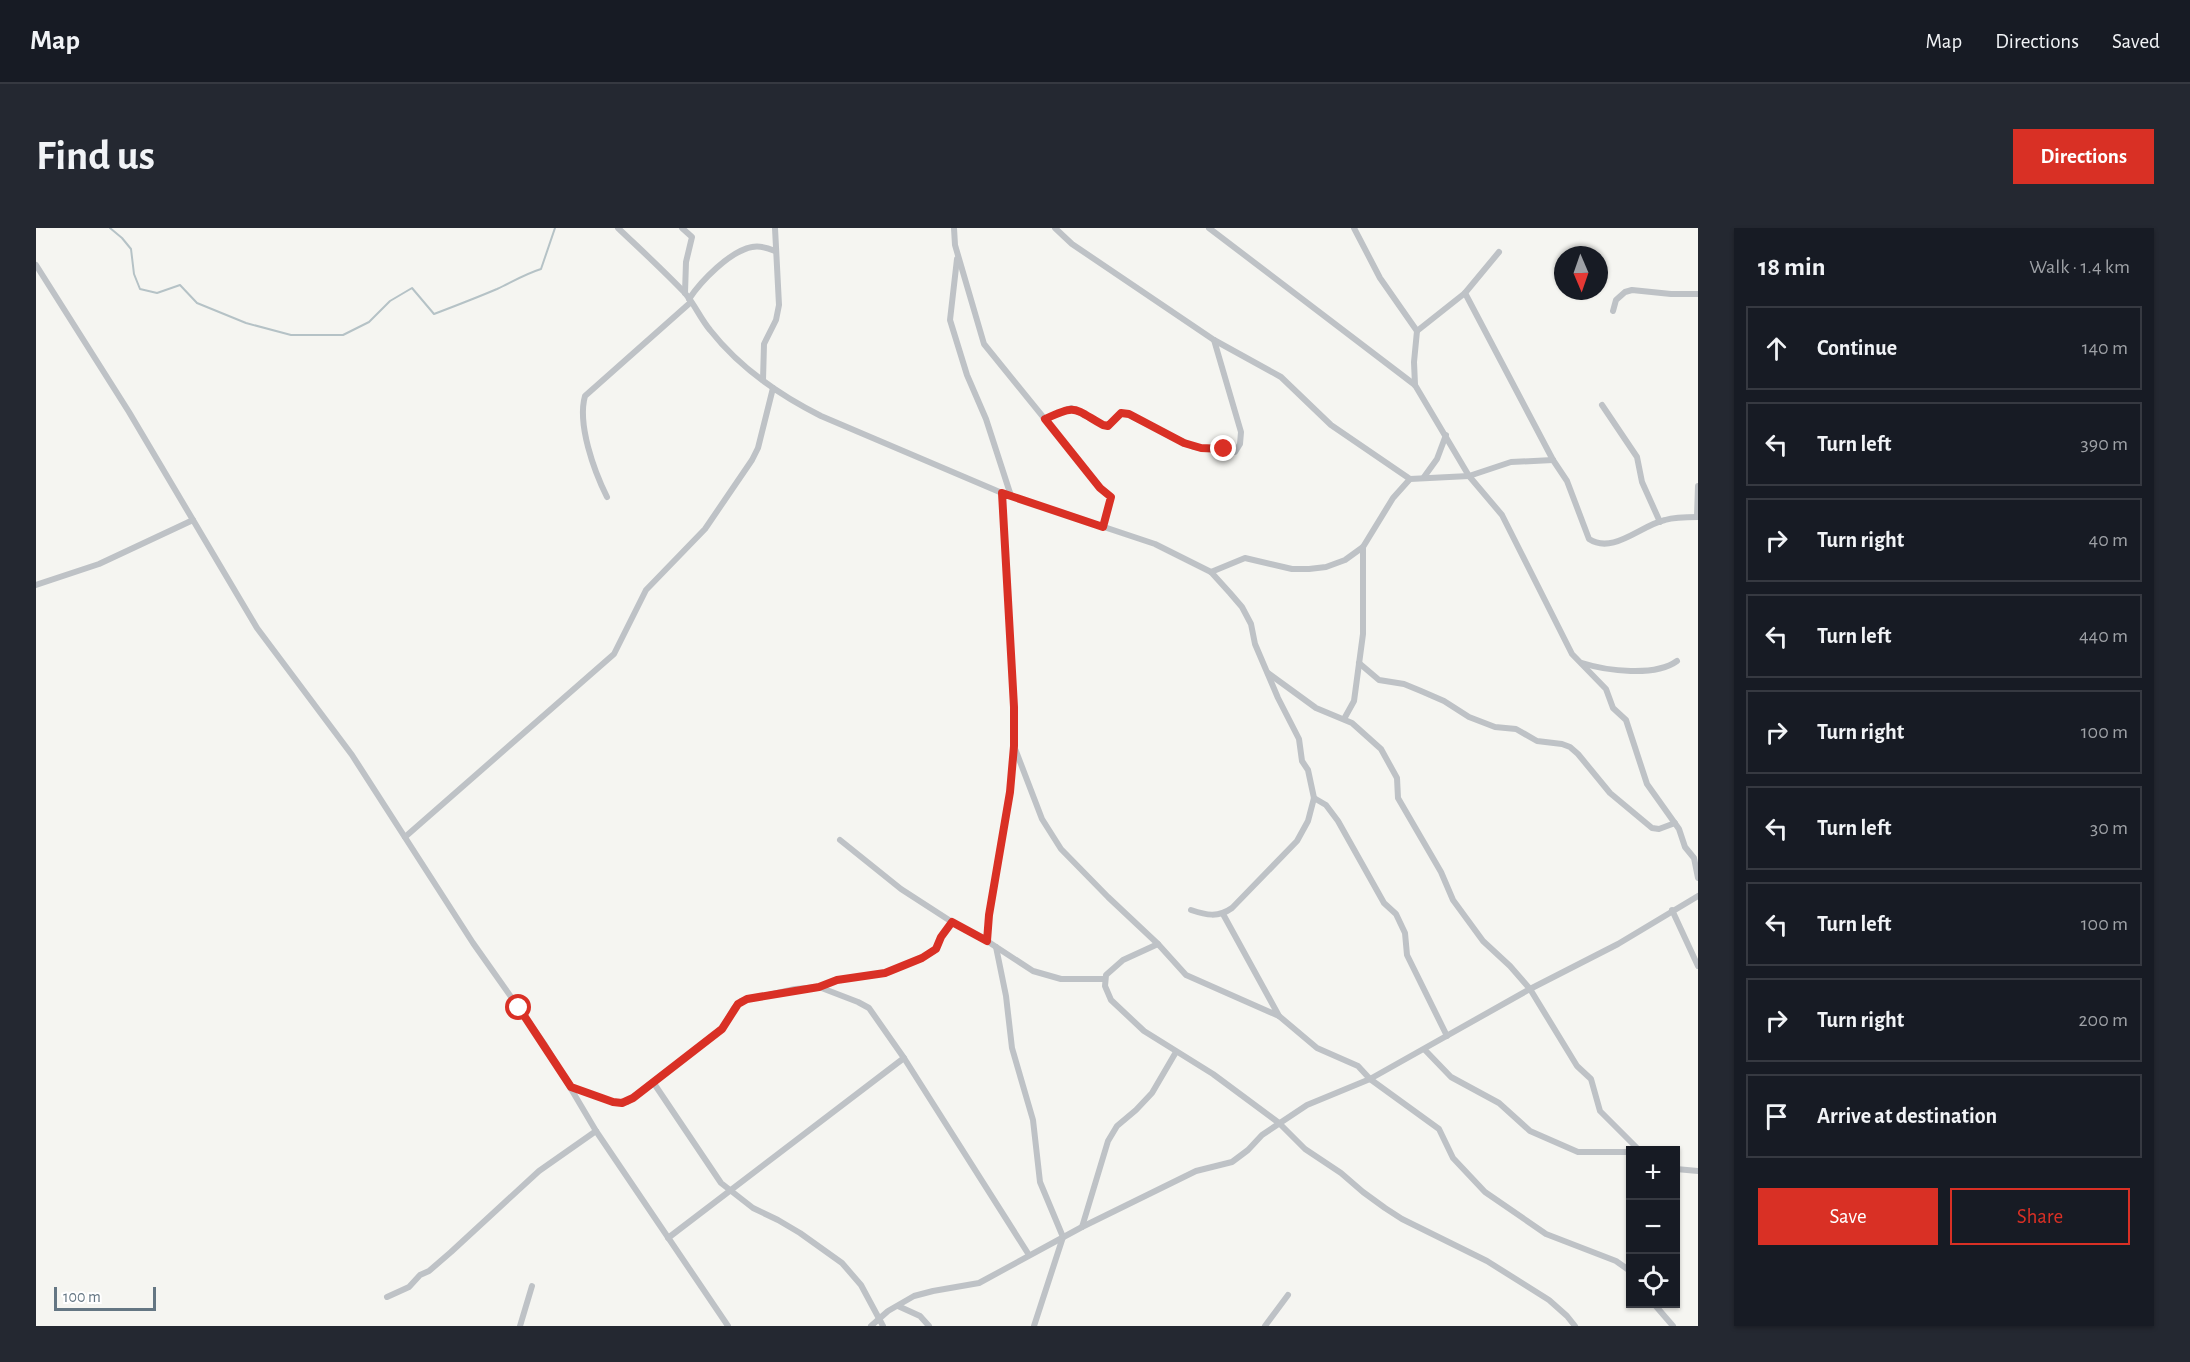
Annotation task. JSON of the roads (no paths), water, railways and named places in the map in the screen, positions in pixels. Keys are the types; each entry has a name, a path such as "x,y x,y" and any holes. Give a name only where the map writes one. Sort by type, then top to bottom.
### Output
{"street":[{"path":"618,228 688,298 722,344 773,388 821,416 1002,493 1155,544 1211,572 1242,607 1251,624 1255,644 1278,698 1300,742 1302,761 1308,770 1314,798 1308,821 1297,841 1232,908 1223,914 1205,914 1191,910"},
{"path":"682,228 692,237 686,262 688,298"},
{"path":"763,380 763,349 777,321 779,305 775,228"},
{"path":"954,228 958,255 984,344 1100,488 1111,497 1103,527"},
{"path":"1055,228 1072,244 1214,340 1281,376 1331,425 1410,479"},
{"path":"1209,228 1415,385 1469,476 1502,515 1568,647 1606,689 1613,708 1626,720 1647,784 1675,823 1685,848 1694,858 1698,878"},
{"path":"1354,228 1380,278 1417,331 1414,354 1415,385"},
{"path":"607,497 594,469 591,456 584,407 585,396 705,279 743,249 756,246 775,251"},
{"path":"1417,331 1465,293 1499,252"},
{"path":"958,255 950,320 967,375 986,419 1011,496"},
{"path":"36,265 129,412 257,628 352,755 467,934 538,1036 596,1131 728,1326"},
{"path":"1613,311 1616,300 1632,290 1698,294"},
{"path":"1465,293 1553,460 1568,482 1589,539 1603,544 1620,540 1660,522 1698,517 1698,486"},
{"path":"1045,419 1071,408 1108,426 1121,413 1125,413 1194,447 1235,452 1240,444 1241,432 1214,340"},
{"path":"405,837 614,654 646,590 705,529 752,460 758,448 773,388"},
{"path":"1602,405 1637,457 1642,482 1660,522"},
{"path":"1424,477 1437,459 1446,435"},
{"path":"1211,572 1245,558 1292,569 1326,567 1345,561 1363,546 1393,498 1410,479 1469,476 1511,462 1553,460"},
{"path":"987,941 989,915 1010,792 1014,746 1014,707 1002,493"},
{"path":"36,585 99,564 193,520"},
{"path":"1344,719 1354,701 1363,634 1363,546"},
{"path":"1580,662 1592,666 1644,670 1657,669 1677,661"},
{"path":"1359,663 1379,680 1404,684 1444,701 1469,717 1495,727 1516,729 1537,741 1570,747 1610,793 1652,828 1659,829 1675,823"},
{"path":"1268,673 1316,708 1352,723 1381,749 1397,778 1398,798 1441,872 1448,891 1483,941 1510,966 1530,989 1577,1066 1591,1079 1600,1111 1635,1146"},
{"path":"1014,746 1042,819 1061,849 1108,897 1158,944 1186,975 1279,1016"},
{"path":"1314,798 1326,805 1338,821 1384,903 1396,914 1405,933 1407,955 1447,1036"},
{"path":"840,840 901,889 1033,971 1061,979 1105,979"},
{"path":"871,1326 877,1319 924,1293 980,1283 1082,1227 1196,1170 1232,1162 1262,1135 1307,1105 1370,1079 1425,1050 1530,989 1618,944 1698,896"},
{"path":"1672,910 1698,966"},
{"path":"1223,914 1279,1016 1306,1041 1358,1066 1370,1079 1438,1129 1453,1158 1485,1192 1524,1221 1546,1234 1616,1261 1626,1268"},
{"path":"571,1087 622,1103 633,1098 722,1029 734,1008 741,1001 795,989 819,987 837,980 885,973 922,958 936,949 941,937 952,922"},
{"path":"1158,944 1123,960 1110,970 1105,979 1106,991 1117,1007 1144,1031 1213,1074 1279,1123 1305,1149 1341,1173 1385,1208 1487,1261 1549,1300 1575,1326"},
{"path":"996,947 1006,996 1012,1048 1032,1120 1040,1182 1063,1237 1034,1326"},
{"path":"819,987 868,1008 904,1058 1029,1256"},
{"path":"1425,1050 1451,1077 1499,1103 1530,1131 1578,1152 1626,1152"},
{"path":"1082,1227 1102,1160 1115,1128 1152,1093 1176,1052"},
{"path":"668,1238 729,1189 904,1058"},
{"path":"653,1082 721,1183 753,1208 800,1233 842,1263 861,1285 877,1319 883,1326"},
{"path":"387,1297 409,1287 419,1275 429,1271 451,1252 539,1171 596,1131"},
{"path":"1680,1169 1698,1171"},
{"path":"520,1326 532,1286"},
{"path":"1265,1326 1288,1295"},
{"path":"898,1306 920,1316 929,1326"},
{"path":"1657,1308 1673,1326"}],"waterway":[{"path":"110,228 131,249 134,274 140,289 157,293 180,285 197,303 246,323 291,335 343,335 369,322 390,301 412,288 434,314 481,296 541,269 555,228"}]}
